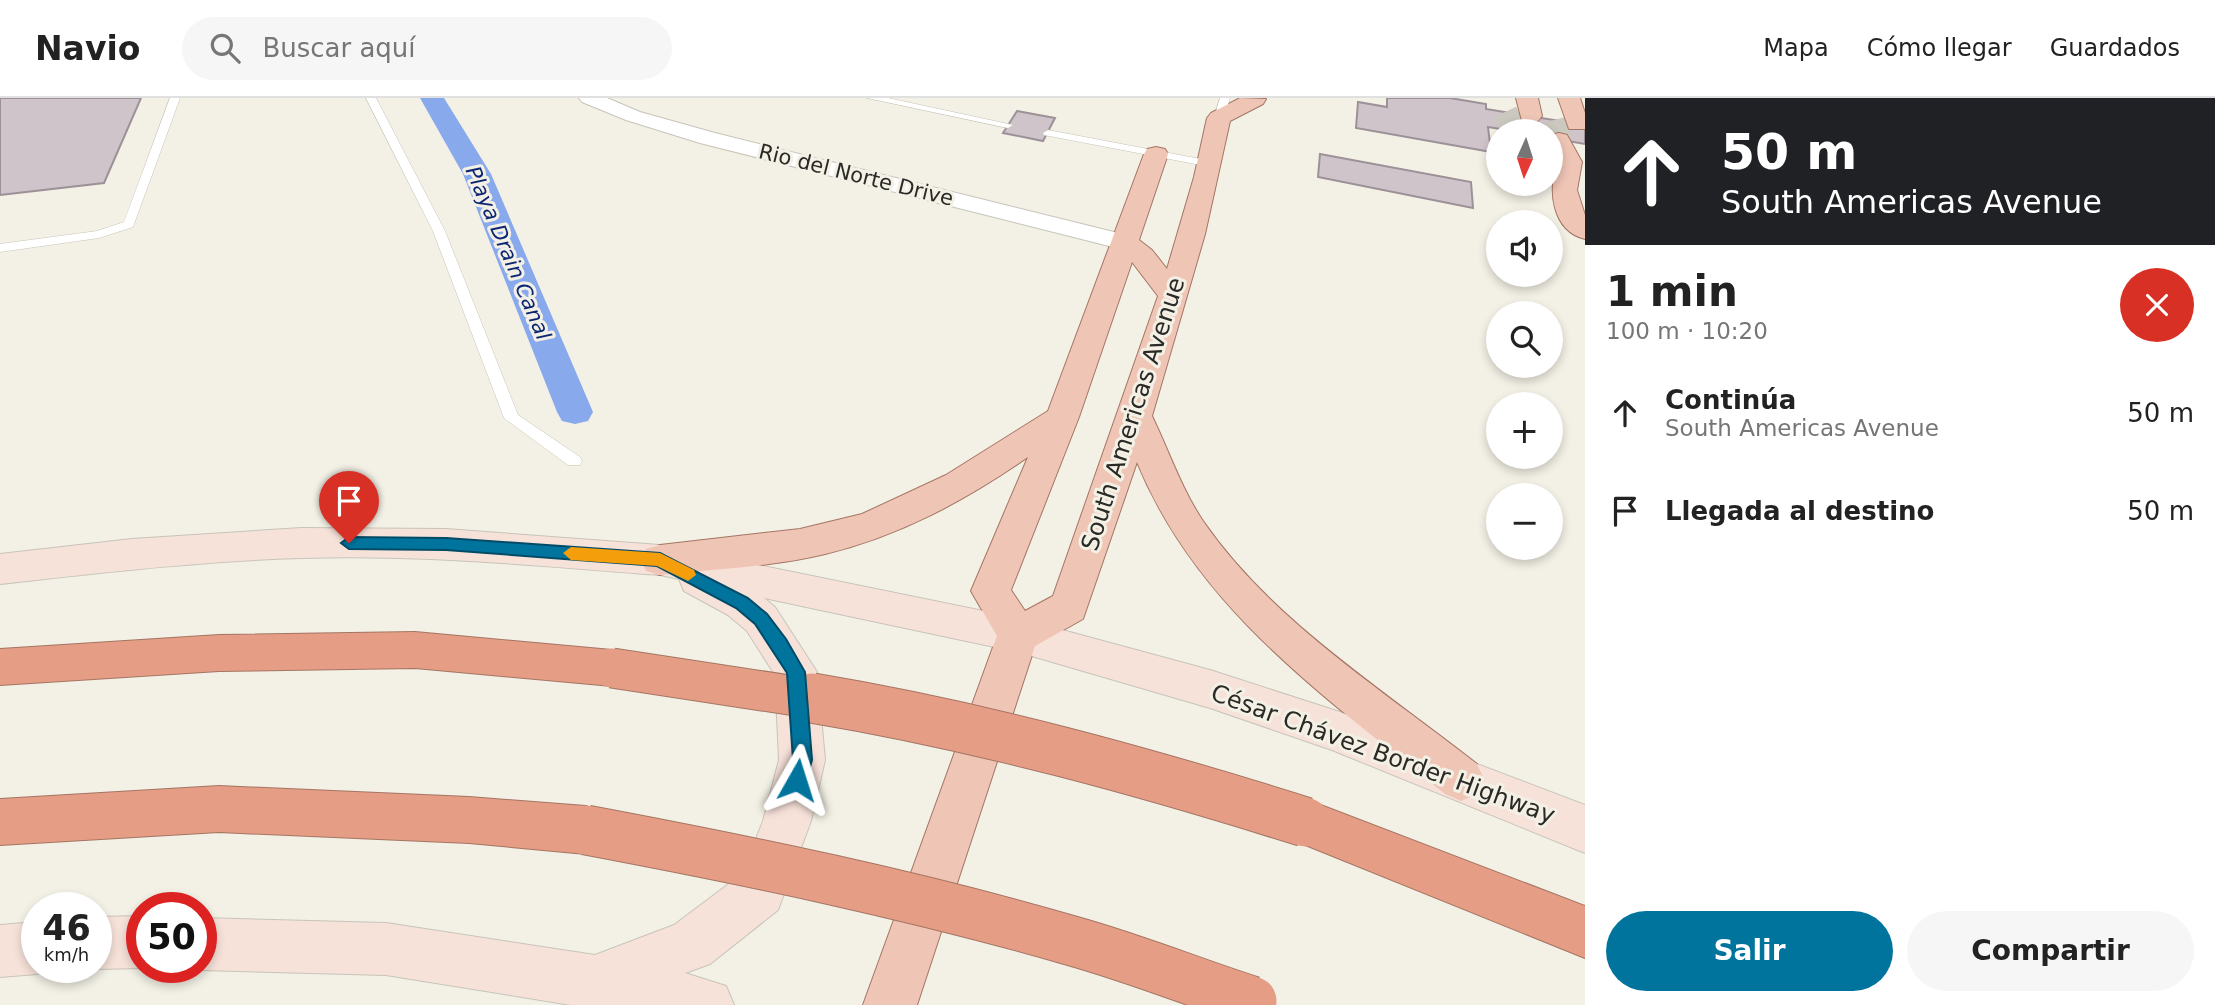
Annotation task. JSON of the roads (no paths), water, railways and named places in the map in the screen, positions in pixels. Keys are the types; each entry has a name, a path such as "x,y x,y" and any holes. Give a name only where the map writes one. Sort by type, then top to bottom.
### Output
{"highway":[{"path":"0,667 219,653 415,650 612,668 742,685 1035,744 1175,782 1305,822 1585,932"},
{"path":"0,822 219,809 470,820 586,830 769,864 893,893 1078,943 1256,1003"}],"main road":[{"path":"1569,98 1563,177 1569,214 1585,230"},
{"path":"1222,108 1255,99"},
{"name":"South Americas Avenue","path":"1018,635 1069,607 1136,417 1212,164 1222,108"},
{"path":"1018,635 991,591 1062,417 1156,154"},
{"path":"1125,242 1142,256 1173,296"},
{"path":"660,560 809,542 880,523 969,480 1062,417"},
{"path":"1136,417 1163,483 1179,513 1225,577 1262,616 1461,779"},
{"path":"0,569 132,554 301,543 446,544 660,560 1018,635"},
{"path":"595,982 691,945 760,892 788,821 802,760 796,672 780,644 761,619 742,603 660,560"},
{"path":"890,1005 1018,635"},
{"name":"César Chávez Border Highway","path":"1018,635 1210,689 1340,732 1585,829"},
{"path":"217,944 386,948 595,982 707,1005"},
{"path":"0,951 21,949"}],"street":[{"name":"Rio del Norte Drive","path":"589,98 633,116 708,138 1125,242"}],"lane":[{"path":"0,248 99,234 129,224 175,98"},
{"path":"371,98 439,231 512,418 574,461"},
{"path":"872,98 1008,125"},
{"path":"1048,133 1212,164"}],"waterway":[{"name":"Playa Drain Canal","path":"432,98 477,174 575,412"}],"tunnel":[{"path":"1505,112 1508,119"}]}
